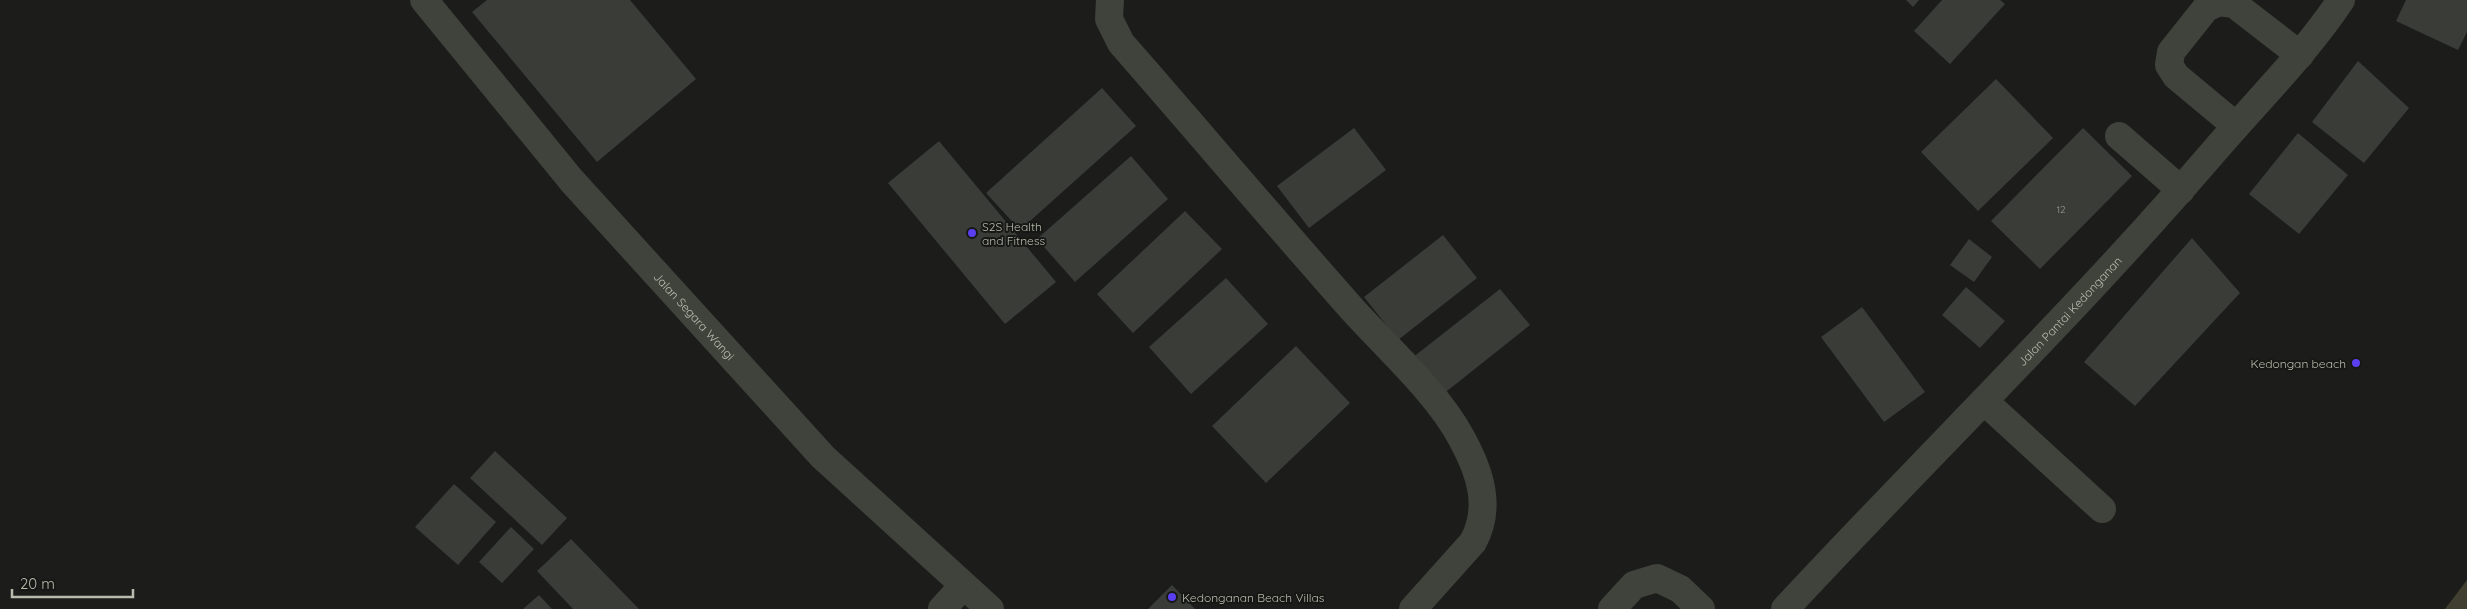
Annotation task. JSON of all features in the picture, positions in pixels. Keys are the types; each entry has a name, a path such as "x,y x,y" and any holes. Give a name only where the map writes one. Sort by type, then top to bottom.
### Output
{"street":[{"name":"Jalan Segara Wangi","path":"424,0 572,181 823,457 990,609"},
{"path":"1110,0 1109,19 1121,43 1345,301 1437,403 1462,438 1483,491 1484,510 1479,531 1473,542 1413,609"},
{"name":"Jalan Pantai Kedonganan","path":"1786,609 2181,190 2300,55 2341,0"},
{"path":"2236,126 2176,76 2169,65 2171,52 2206,8 2219,2 2234,4 2300,55"},
{"path":"2119,136 2181,190"},
{"path":"1984,401 2102,508"},
{"path":"1612,609 1634,585 1657,578 1680,590 1700,609"},
{"path":"942,609 963,586"}],"shaded area":[{"path":"2467,580 2467,609 2445,609"}],"building":[{"path":"487,0 630,0 696,79 597,162 472,12"},
{"path":"1906,0 1919,0 1913,7"},
{"path":"1942,0 2000,0 2005,4 1950,64 1914,31"},
{"path":"2406,0 2467,0 2467,32 2458,50 2396,21"},
{"path":"2358,61 2409,108 2364,163 2312,122"},
{"path":"1996,79 2053,138 1978,211 1921,152"},
{"path":"1102,88 1136,126 1020,230 986,193"},
{"path":"1354,128 1386,170 1309,228 1277,186"},
{"path":"2083,128 2132,176 2040,269 1991,221"},
{"path":"2298,133 2348,175 2299,234 2249,194"},
{"name":"S2S Health and Fitness","path":"939,141 1056,282 1005,324 888,183"},
{"path":"1131,156 1168,199 1075,282 1037,239"},
{"path":"1185,211 1222,249 1133,333 1097,294"},
{"path":"1443,235 1477,278 1398,340 1364,297"},
{"path":"2192,238 2240,293 2135,406 2084,362"},
{"path":"1969,239 1992,257 1974,282 1950,265"},
{"path":"1226,278 1268,324 1191,394 1149,347"},
{"path":"1966,287 2005,321 1980,348 1942,315"},
{"path":"1500,289 1530,325 1442,395 1412,358"},
{"path":"1862,307 1925,392 1884,422 1821,337"},
{"path":"1296,346 1350,403 1266,483 1212,426"},
{"path":"495,451 567,518 542,545 470,478"},
{"path":"454,484 496,522 458,565 415,527"},
{"path":"511,527 534,549 502,583 479,562"},
{"path":"571,539 639,609 573,609 537,571"},
{"name":"Kedonganan Beach Villas","path":"1172,585 1195,609 1148,609"},
{"path":"539,595 552,609 523,609"}],"place":[{"name":"S2S Health and Fitness","path":"972,233"},
{"name":"Kedongan beach","path":"2356,363"},
{"name":"Kedonganan Beach Villas","path":"1172,597"}]}
